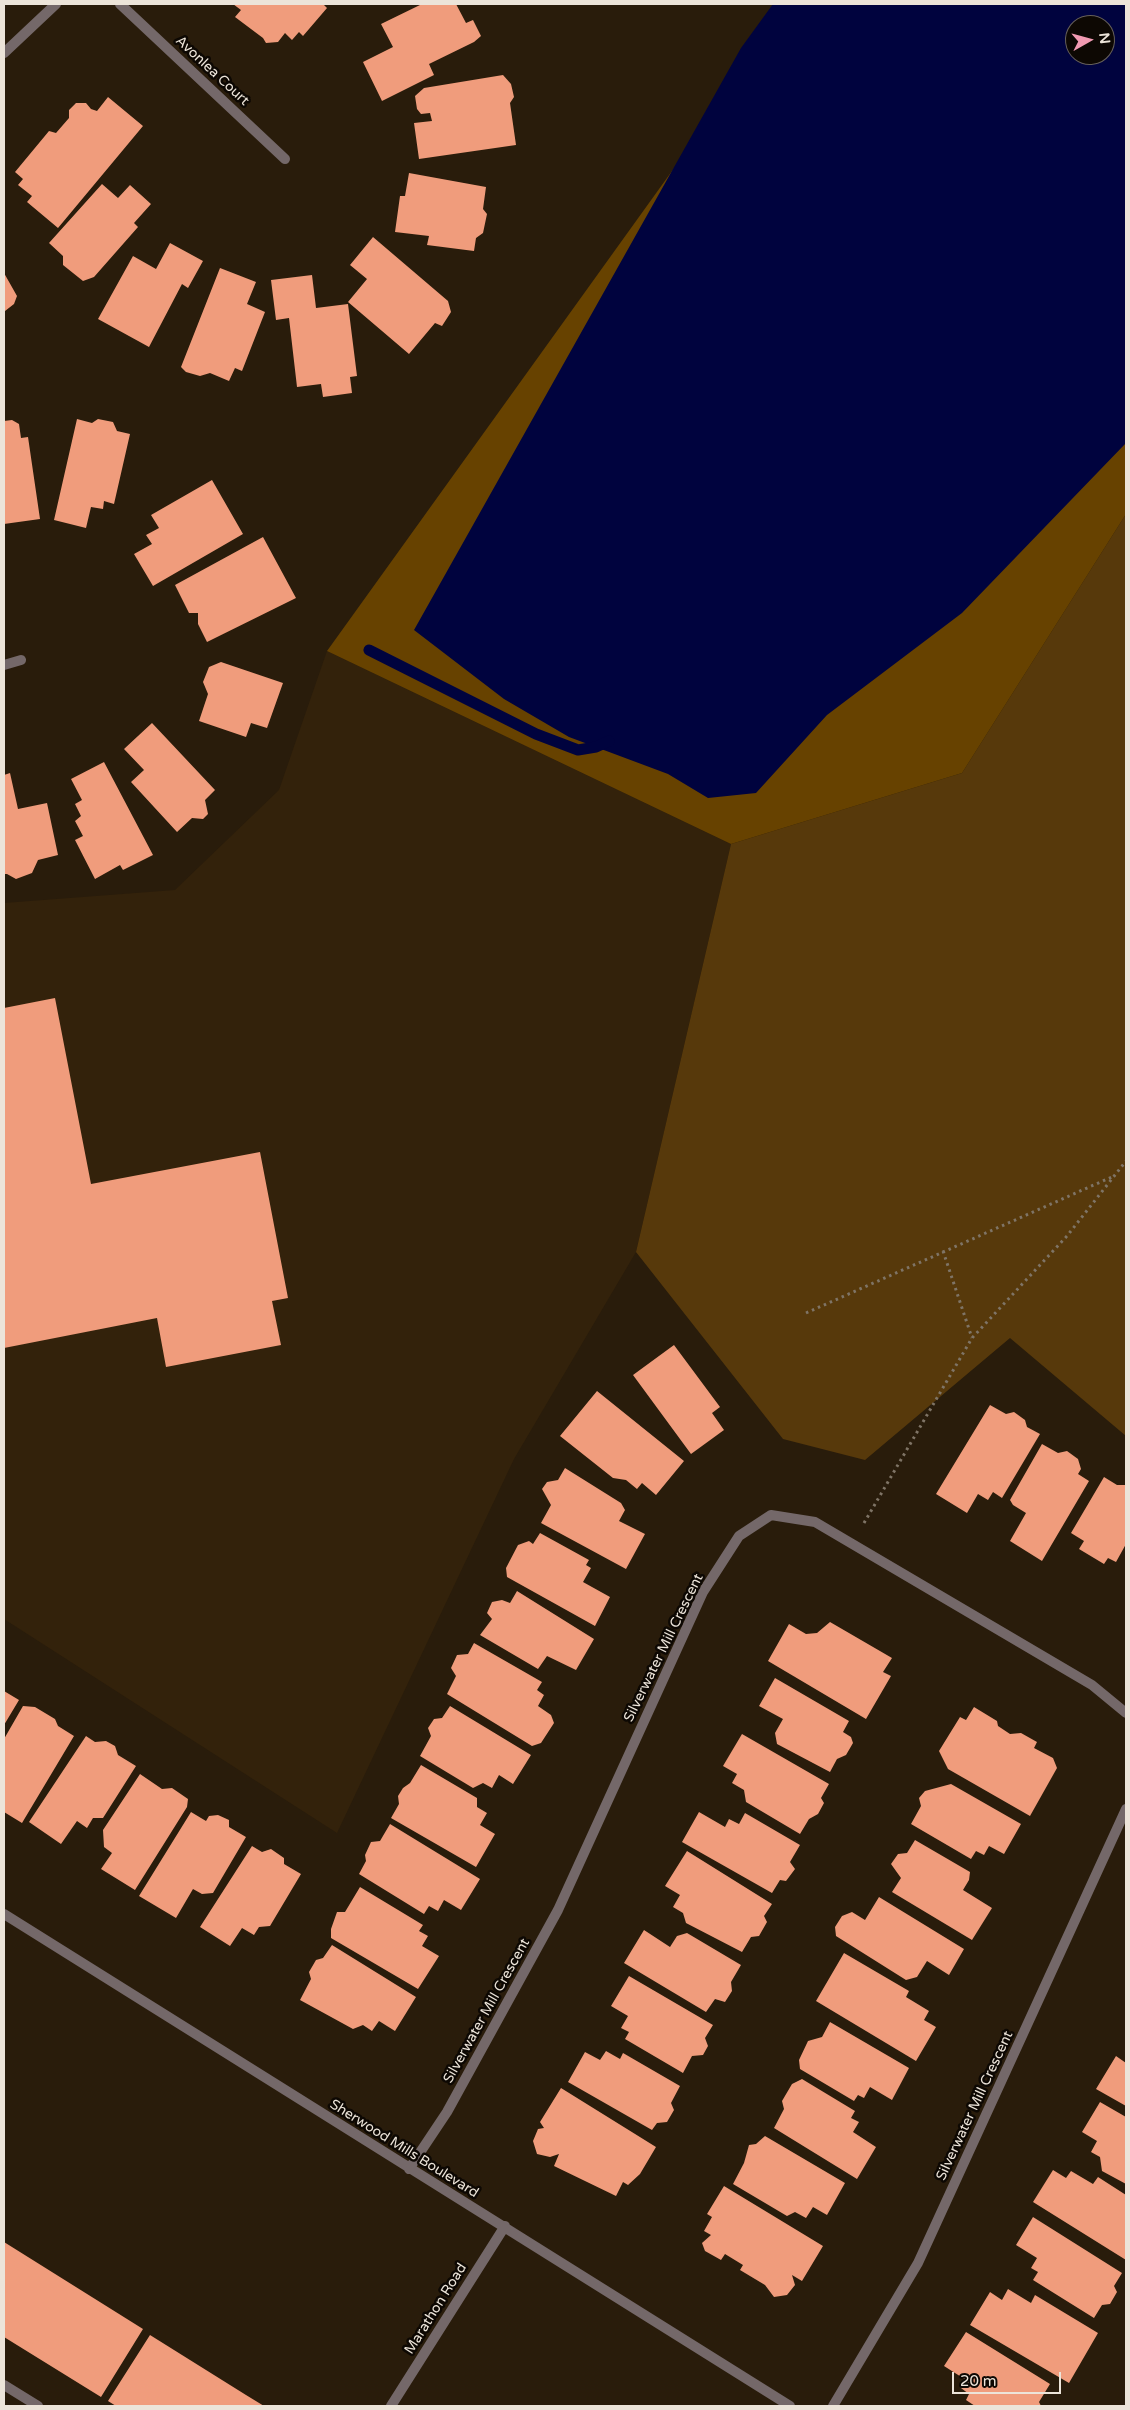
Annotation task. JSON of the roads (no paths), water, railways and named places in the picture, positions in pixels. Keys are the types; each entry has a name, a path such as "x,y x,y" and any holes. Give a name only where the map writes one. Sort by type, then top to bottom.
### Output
{"street":[{"path":"4,53 56,4"},
{"name":"Avonlea Court","path":"120,4 286,159"},
{"path":"4,665 21,660"},
{"name":"Silverwater Mill Crescent","path":"410,2169 448,2112 558,1910 703,1592 739,1536 771,1515 815,1522 1092,1685 1126,1713"},
{"name":"Silverwater Mill Crescent","path":"833,2406 918,2263 1126,1808"},
{"name":"Sherwood Mills Boulevard","path":"4,1914 790,2406"},
{"name":"Marathon Road","path":"391,2406 505,2226"},
{"path":"4,2385 38,2406"}],"waterway":[{"path":"369,650 536,734 578,750 596,747 609,741"}]}
